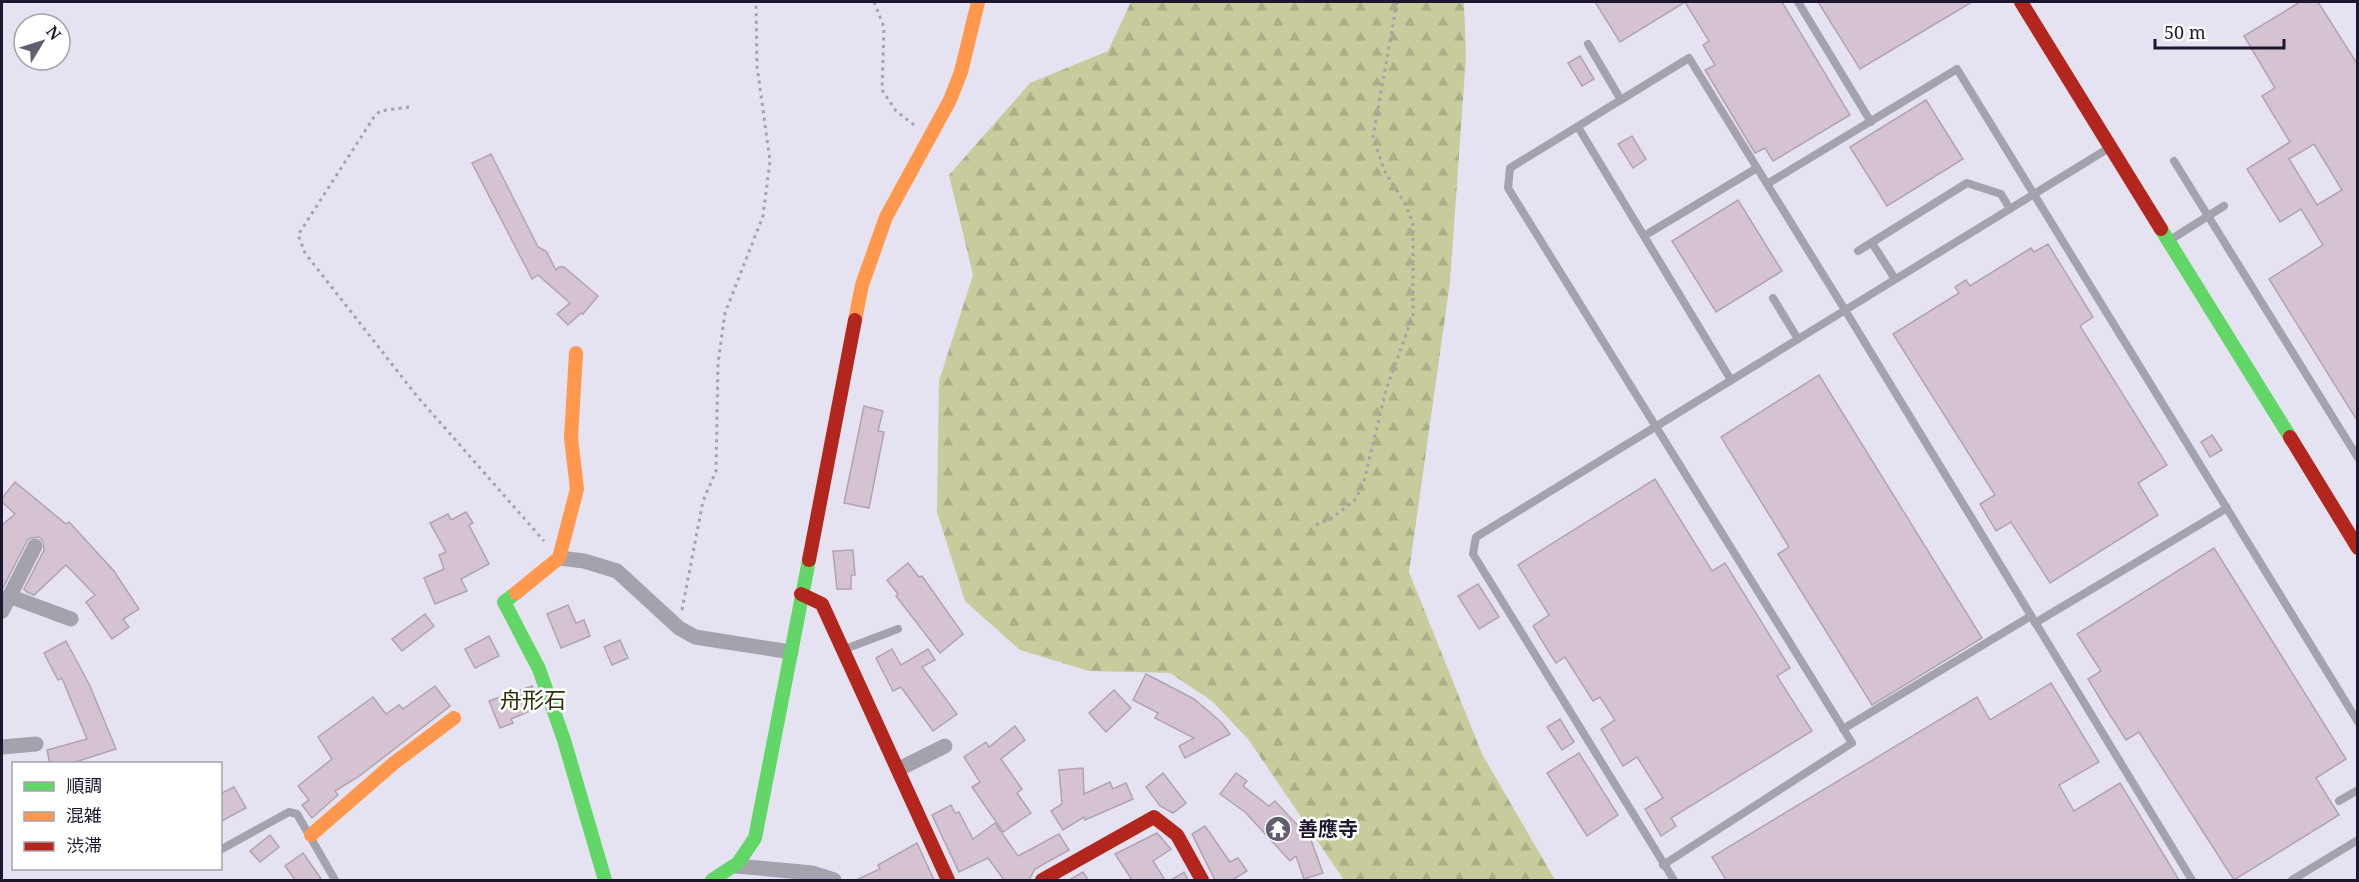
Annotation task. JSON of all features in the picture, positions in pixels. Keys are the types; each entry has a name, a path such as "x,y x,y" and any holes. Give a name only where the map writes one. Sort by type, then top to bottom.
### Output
{"street":[{"path":"712,880 736,866 747,854 755,838 862,285 886,217 931,137 961,72 978,2"},
{"path":"2021,2 2358,548"},
{"path":"576,353 571,438 577,489 559,558 545,572 504,602 538,669 564,740 605,880"},
{"path":"2,611 35,546"},
{"path":"559,558 584,561 617,571 679,628 695,637 791,652"},
{"path":"801,594 822,604 948,880"},
{"path":"9,596 71,619"},
{"path":"311,835 394,763 454,718"},
{"path":"2,747 36,744"},
{"path":"898,769 945,746"},
{"path":"1042,880 1154,817 1167,822 1202,880"},
{"path":"736,866 793,870 834,880"}],"lane":[{"path":"1798,2 1871,122"},
{"path":"1588,44 1621,100"},
{"path":"1663,865 1852,743 1508,188 1510,168 1689,58 2192,880"},
{"path":"1767,184 1957,69 2358,722"},
{"path":"1578,127 1731,380"},
{"path":"1674,880 1473,554 1476,537 2111,147"},
{"path":"2174,161 2210,215 2358,458"},
{"path":"1644,236 1757,168"},
{"path":"1858,250 1967,183 2001,194 2010,209"},
{"path":"2169,241 2224,206"},
{"path":"1872,243 1895,279"},
{"path":"1773,298 1798,339"},
{"path":"1844,729 2227,508"},
{"path":"843,650 898,629"},
{"path":"2339,801 2358,790"},
{"path":"222,849 289,812 297,814 335,880"},
{"path":"2292,880 2358,840"}],"path":[{"path":"679,628 703,501 716,471 718,363 724,313 763,216 770,161 757,66 756,2"},
{"path":"874,2 884,27 882,90 896,111 931,137"},
{"path":"1316,525 1332,518 1354,501 1363,485 1386,390 1413,315 1413,223 1405,204 1384,170 1373,137 1397,2"},
{"path":"408,107 380,111 374,117 298,235 305,253 416,394 559,558"}],"green space":[{"path":"1131,2 1464,2 1466,57 1450,282 1409,572 1482,754 1555,880 1344,880 1248,739 1212,701 1170,673 1089,671 1020,650 965,601 937,512 939,381 973,275 949,175 1030,83 1108,51"}],"building":[{"path":"1595,2 1685,2 1620,42"},
{"path":"1685,2 1782,2 1850,115 1773,161 1765,148 1755,153 1705,70 1715,65 1703,45 1709,41"},
{"path":"1818,2 1972,2 1860,69"},
{"path":"2300,2 2318,2 2358,65 2358,422 2269,279 2323,245 2301,209 2280,222 2247,169 2290,142 2262,96 2275,88 2244,36","holes":["2314,144 2342,190 2317,205 2289,159"]},
{"path":"1580,56 1594,79 1582,86 1568,63"},
{"path":"1926,100 1963,159 1887,206 1850,147"},
{"path":"1632,136 1646,159 1633,168 1618,144"},
{"path":"491,154 538,247 546,251 556,270 564,267 598,296 583,314 581,313 568,325 557,314 570,303 538,275 532,279 472,163"},
{"path":"1738,200 1782,271 1716,312 1672,241"},
{"path":"2048,244 2093,317 2080,326 2167,465 2138,483 2158,515 2050,583 2011,522 1996,531 1980,504 1995,495 1893,334 1959,293 1955,287 1966,280 1970,286 2031,248 2034,252"},
{"path":"1819,375 1982,638 1872,705 1778,554 1789,547 1721,437"},
{"path":"864,406 883,411 878,431 884,432 869,508 844,503"},
{"path":"2212,435 2222,450 2210,457 2201,442"},
{"path":"1655,479 1712,571 1725,563 1790,668 1777,676 1812,731 1671,818 1676,826 1661,836 1645,809 1663,798 1637,757 1623,766 1601,729 1615,720 1600,697 1593,701 1565,657 1556,663 1547,649 1533,626 1549,615 1518,565"},
{"path":"15,482 66,524 69,522 114,571 139,609 123,619 129,627 112,639 86,602 95,595 66,565 34,595 24,589 44,550 43,541 39,537 30,538 27,541 2,590 2,525 15,514 2,502 2,498"},
{"path":"466,512 473,523 469,525 489,564 461,579 467,591 435,604 424,578 444,569 439,555 446,552 430,523 448,514 451,520"},
{"path":"2214,548 2346,759 2316,778 2339,815 2234,880 2139,732 2126,740 2108,712 2088,679 2101,671 2077,634"},
{"path":"853,550 855,575 851,575 851,589 837,589 833,551"},
{"path":"908,563 919,577 922,576 963,634 940,653 896,596 898,594 887,580"},
{"path":"1478,584 1499,617 1479,629 1458,596"},
{"path":"568,605 576,623 584,620 590,636 561,648 547,614"},
{"path":"425,614 434,626 402,651 392,639"},
{"path":"489,636 499,656 475,668 465,649"},
{"path":"620,640 628,658 612,665 604,647"},
{"path":"66,641 90,686 116,749 75,762 50,762 47,750 87,739 62,678 58,680 44,653"},
{"path":"892,649 901,665 928,649 935,660 922,667 957,714 933,731 901,687 893,691 876,658"},
{"path":"1146,674 1194,699 1222,723 1230,734 1185,758 1179,746 1194,738 1155,718 1158,713 1133,700"},
{"path":"2051,683 2099,762 2059,785 2074,811 2120,783 2179,880 1726,880 1712,857 1977,697 1990,720"},
{"path":"435,686 450,706 358,777 335,791 338,795 312,818 302,805 309,800 298,786 332,759 318,737 373,697 386,714 399,705 403,709"},
{"path":"532,686 539,707 511,719 513,723 500,728 489,701"},
{"path":"1114,690 1131,708 1106,732 1089,713"},
{"path":"1560,719 1574,742 1562,750 1547,727"},
{"path":"1015,726 1025,740 1001,759 1022,789 1017,793 1031,813 1003,832 972,787 980,782 964,757 986,742 989,747"},
{"path":"1579,753 1618,815 1587,836 1547,773"},
{"path":"1083,768 1084,794 1110,782 1113,789 1126,783 1133,799 1085,820 1084,817 1063,830 1051,811 1062,804 1059,770"},
{"path":"1163,773 1186,803 1173,813 1160,806 1146,787"},
{"path":"1236,773 1247,781 1243,786 1269,806 1275,801 1311,840 1323,873 1304,879 1296,856 1290,861 1245,812 1220,794"},
{"path":"234,787 246,808 222,821 222,793"},
{"path":"951,805 955,813 959,812 973,839 995,823 1018,856 1059,834 1069,850 1035,869 1029,880 1004,880 988,858 959,872 932,815"},
{"path":"1205,826 1230,862 1238,858 1247,871 1232,880 1215,880 1192,834"},
{"path":"1157,833 1171,849 1153,861 1165,880 1132,880 1115,854"},
{"path":"270,835 279,847 260,862 250,851"},
{"path":"917,843 934,880 856,880 880,869 878,865"},
{"path":"303,853 322,880 295,880 285,866"},
{"path":"1083,872 1088,880 1069,880"},
{"path":"1184,872 1188,880 1171,880"}],"traffic: fast":[{"path":"2161,229 2290,437"},
{"path":"712,880 738,863 755,838 809,560"},
{"path":"516,593 504,602 539,669 564,740 605,880"}],"traffic: slow":[{"path":"855,320 862,285 886,217 950,100 961,72 978,2"},
{"path":"516,593 559,558 577,489 571,438 576,353"},
{"path":"311,835 394,763 454,718"}],"traffic: jam":[{"path":"2021,2 2161,229"},
{"path":"809,560 855,320"},
{"path":"2290,437 2358,548"},
{"path":"801,594 822,604 948,880"},
{"path":"1042,880 1154,817 1177,835 1202,880"}],"place":[{"name":"善應寺","path":"1278,829"}],"district":[{"name":"舟形石","path":"533,700"}]}
